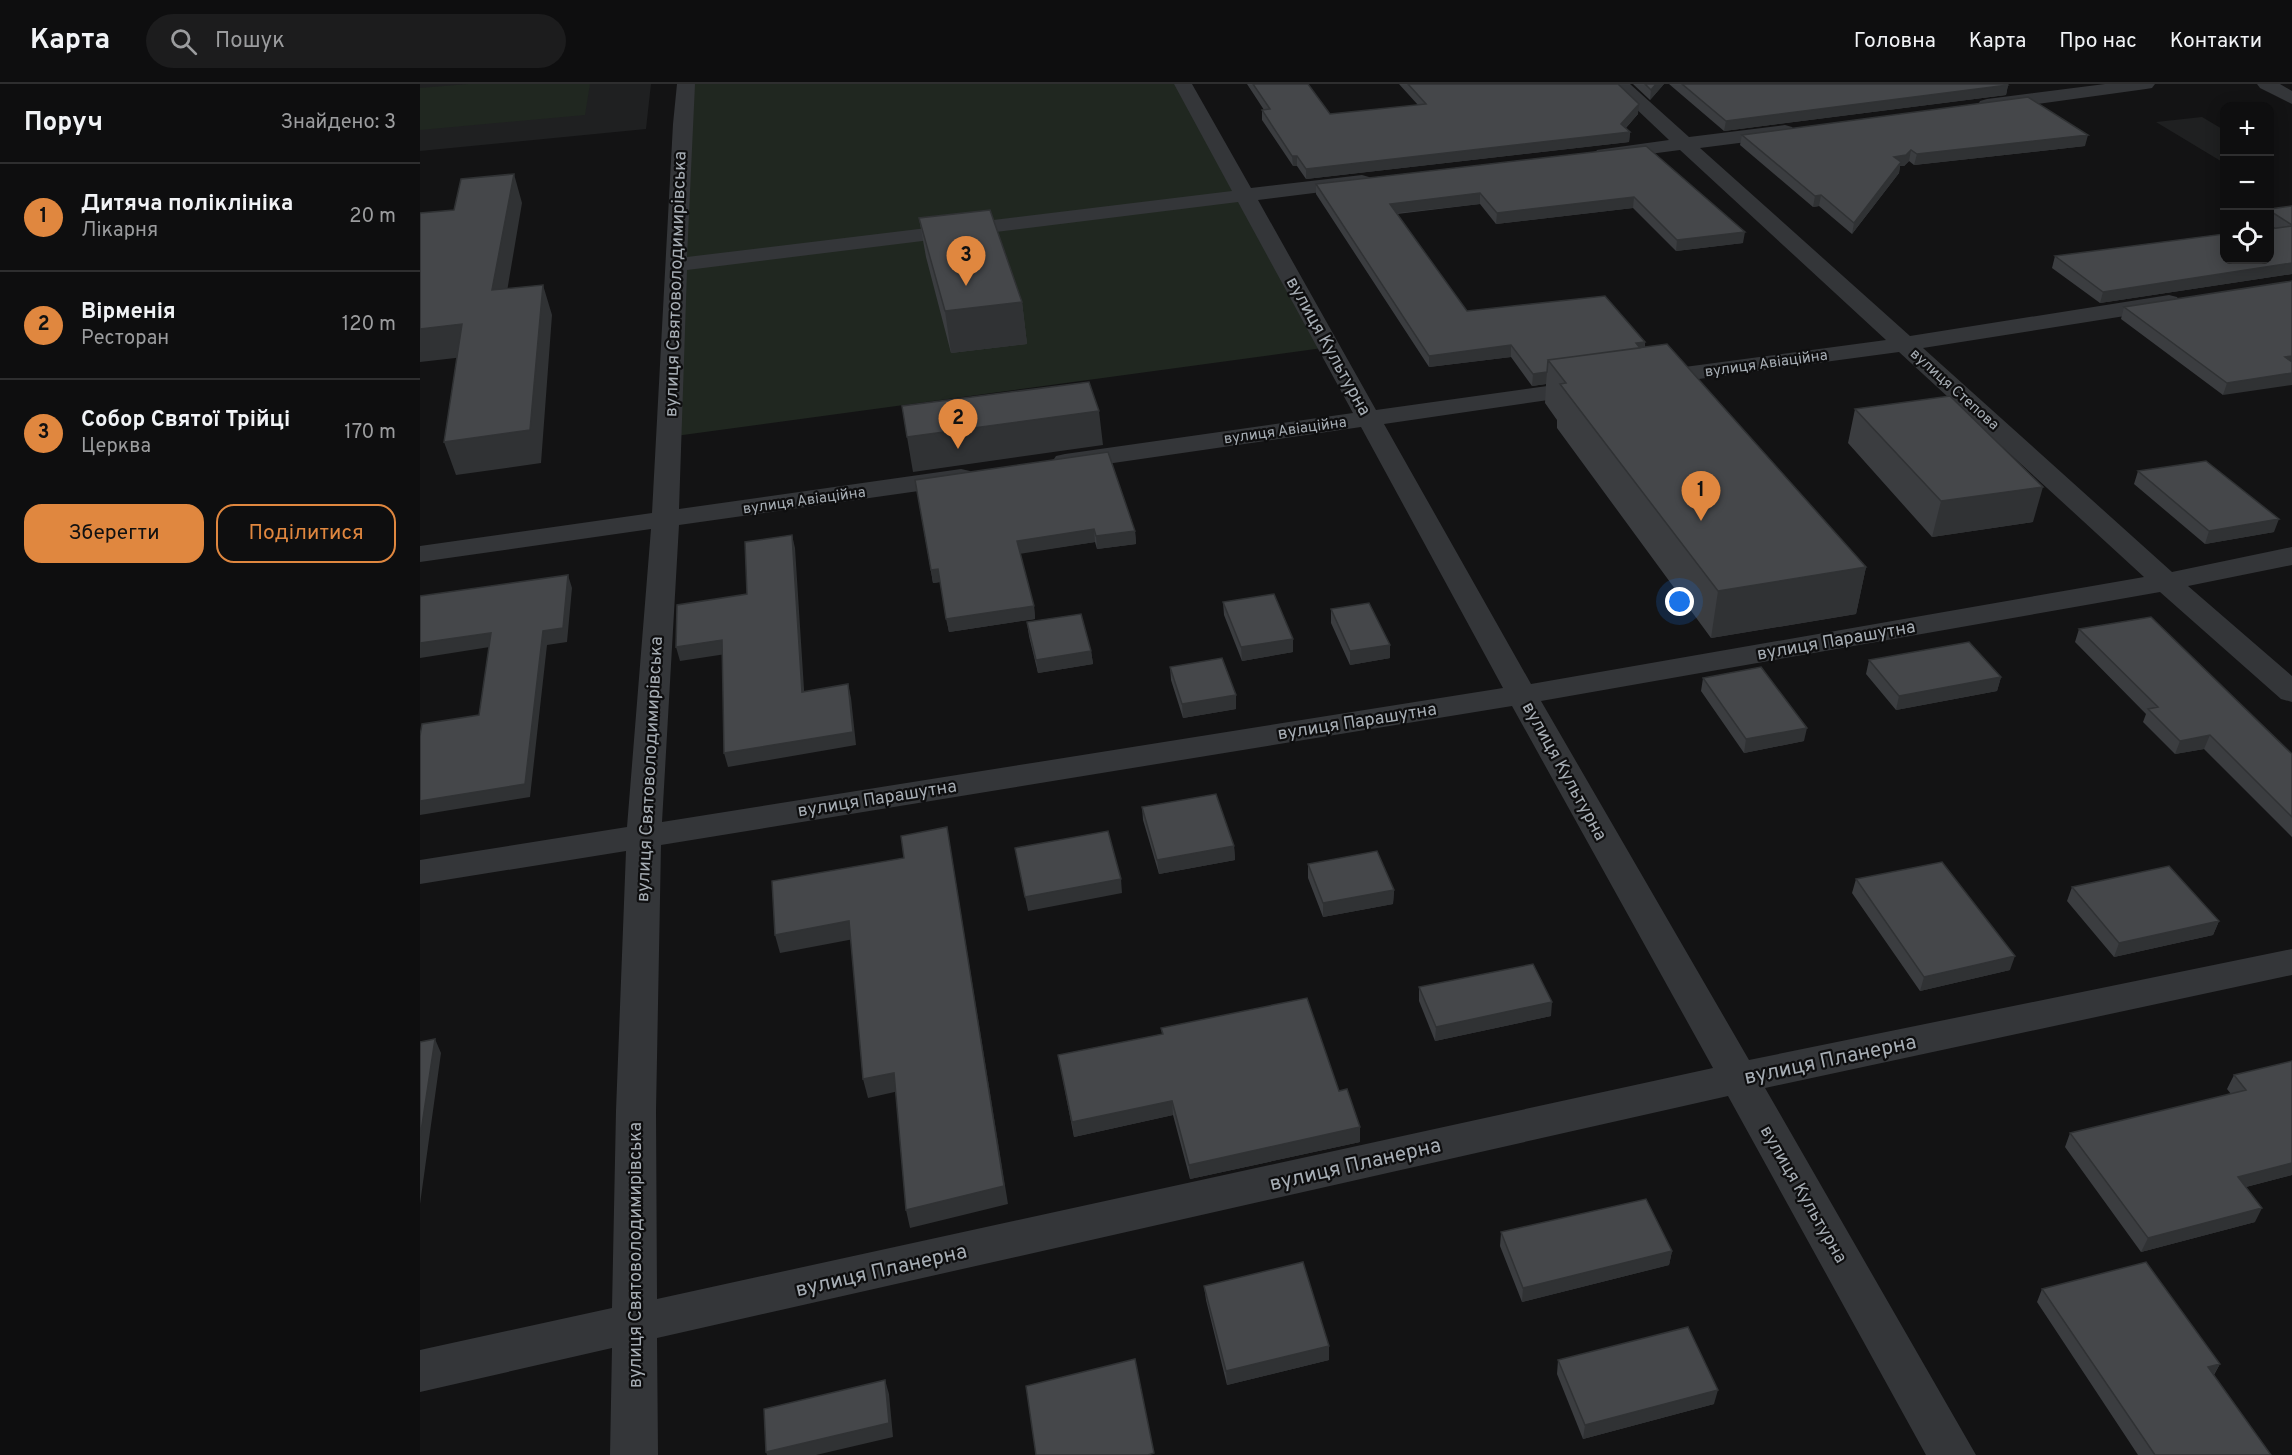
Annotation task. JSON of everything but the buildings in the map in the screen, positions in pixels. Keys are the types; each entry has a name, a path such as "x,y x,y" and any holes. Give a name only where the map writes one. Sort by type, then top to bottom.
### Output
{"street":[{"name":"вулиця Святоволодимирівська","path":"634,1455 636,1111 644,835 664,521 682,124 686,84"},
{"name":"вулиця Культурна","path":"1183,84 1370,417 1522,695 1952,1455"},
{"name":"вулиця Степова","path":"1619,84 2166,582 2292,692"},
{"path":"1969,107 2146,84"},
{"path":"2266,84 2292,98"},
{"path":"1581,156 1804,129"},
{"path":"677,265 1383,179"},
{"name":"вулиця Авіаційна","path":"1041,465 1370,417 1906,344 2187,299"},
{"name":"вулиця Авіаційна","path":"420,554 982,474"},
{"name":"вулиця Парашутна","path":"420,872 1522,695 2166,582 2292,556"},
{"name":"вулиця Планерна","path":"420,1371 1739,1078 2292,962"}],"shaded area":[{"path":"420,84 651,84 646,129 420,151"},
{"path":"468,84 590,84 585,115 420,130 420,88"},
{"path":"686,84 1183,84 1330,347 668,437"},
{"path":"2202,117 2220,128 2220,161 2156,122"}],"place":[{"name":"Собор Святої Трійці","path":"966,286"},
{"name":"Вірменія","path":"958,449"},
{"name":"Дитяча поліклініка","path":"1701,521"}]}
